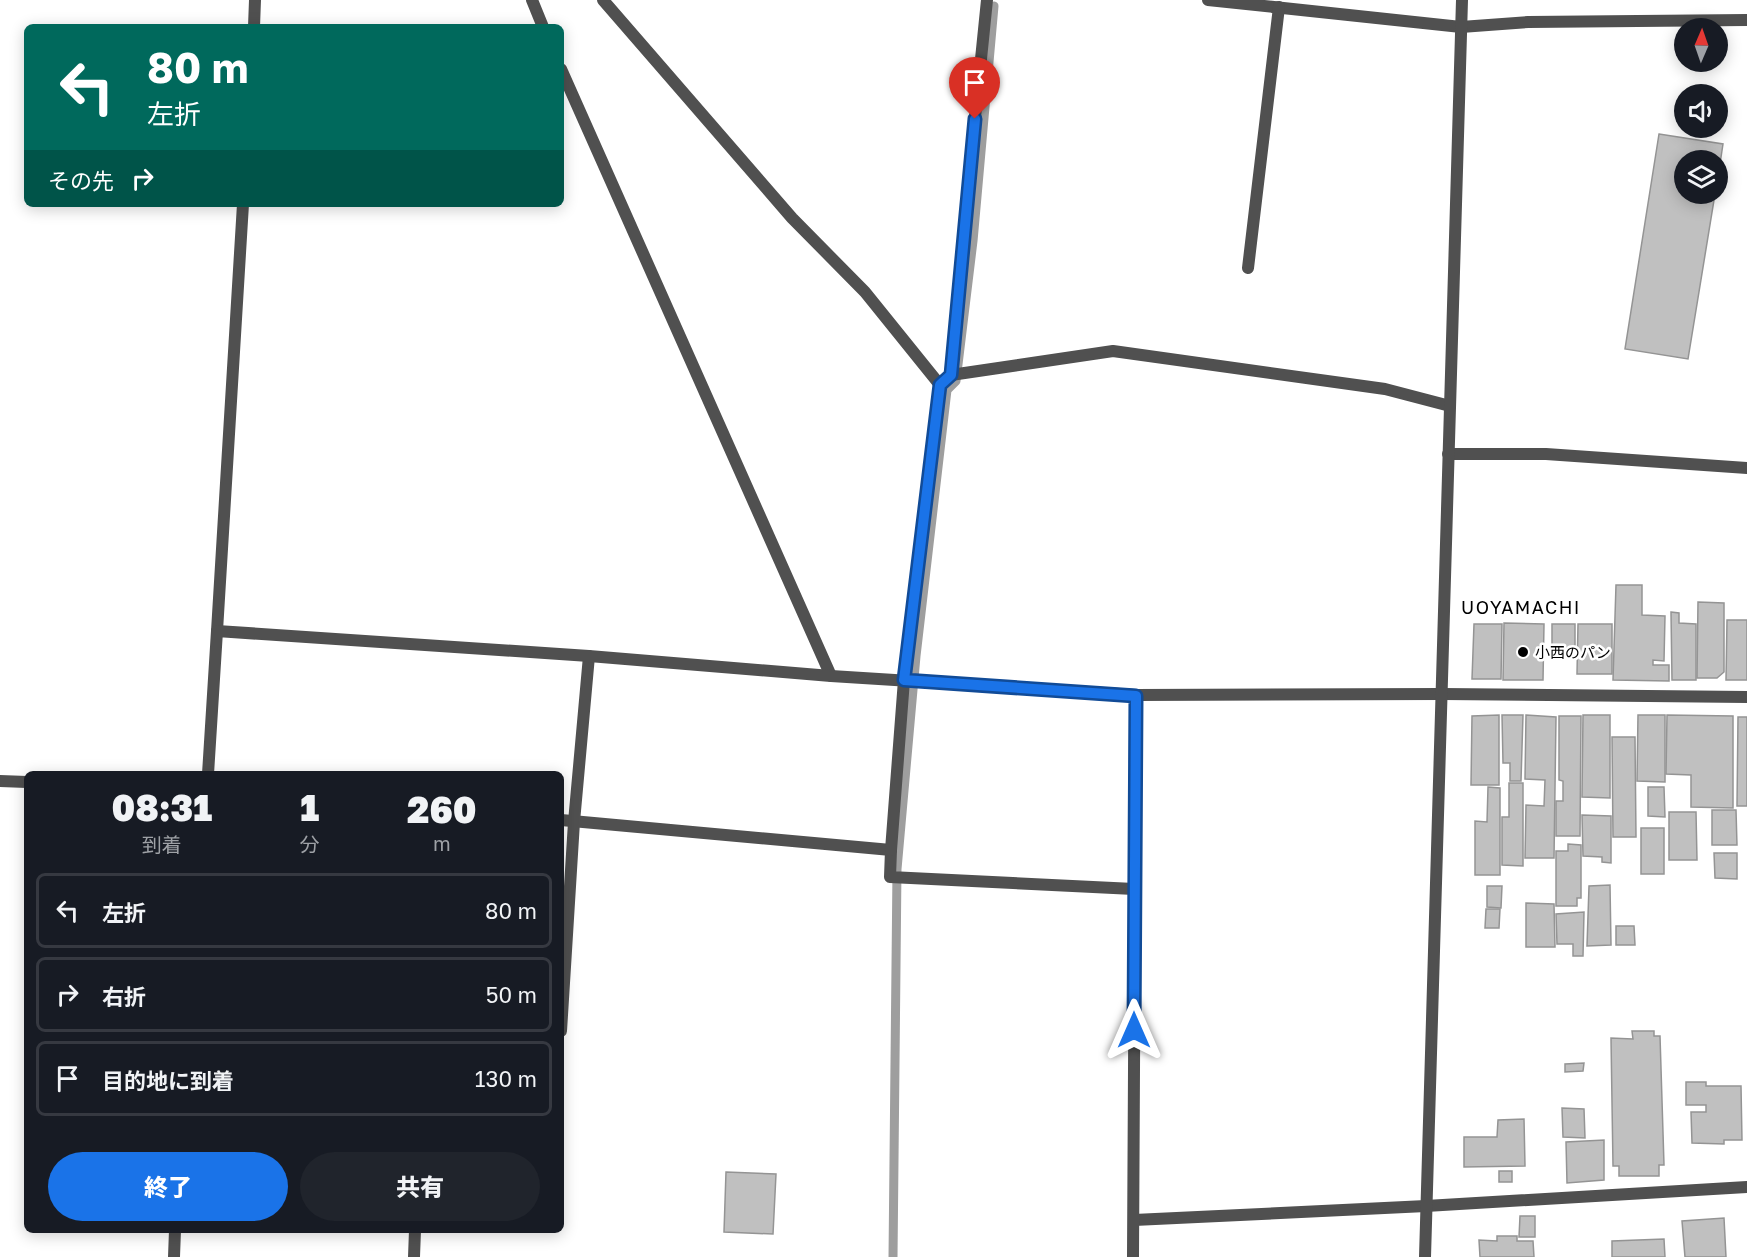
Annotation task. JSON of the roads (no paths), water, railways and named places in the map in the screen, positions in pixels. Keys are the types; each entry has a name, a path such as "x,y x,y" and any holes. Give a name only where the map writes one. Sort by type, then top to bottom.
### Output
{"street":[{"path":"254,24 255,0"},
{"path":"532,0 542,24"},
{"path":"603,0 792,218 866,292 940,385"},
{"path":"951,375 987,0"},
{"path":"1208,0 1461,27 1528,22 1747,20"},
{"path":"1425,1257 1462,0"},
{"path":"1248,268 1279,7"},
{"path":"564,76 831,676"},
{"path":"208,771 243,207"},
{"path":"1134,888 890,877 904,680 940,385 951,375 1113,351 1385,389 1450,406"},
{"path":"1448,454 1546,454 1747,468"},
{"path":"217,631 1136,696 1443,694 1747,697"},
{"path":"564,983 574,822 589,656"},
{"path":"1133,1257 1136,696"},
{"path":"0,781 24,782"},
{"path":"564,820 891,850"},
{"path":"1134,1220 1747,1187"},
{"path":"174,1257 175,1233"},
{"path":"414,1257 415,1233"}],"waterway":[{"path":"893,1257 897,869 916,656 947,390 956,381 973,241 994,6"}],"place":[{"name":"小西のパン","path":"1523,652"}],"district":[{"name":"UOYAMACHI","path":"1521,607"}]}
